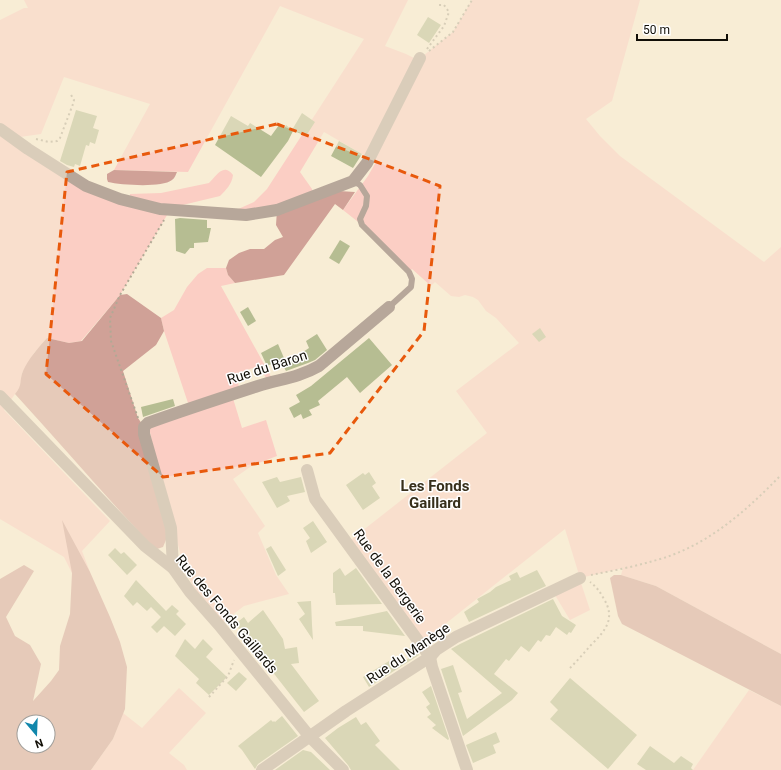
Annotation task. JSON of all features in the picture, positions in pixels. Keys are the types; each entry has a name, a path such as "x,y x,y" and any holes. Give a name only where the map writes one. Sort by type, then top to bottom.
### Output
{"street":[{"path":"0,129 86,186 120,198 160,209 170,210 246,215 277,210 353,181 367,163 420,58"},
{"name":"Rue du Baron","path":"144,427 148,423 225,397 268,383 306,373 318,366 389,307"},
{"name":"Rue des Fonds Gaillards","path":"0,396 139,540 173,568 190,592 219,624 240,652 310,737 343,770"},
{"path":"144,427 144,434 171,528 173,568"},
{"name":"Rue de la Bergerie","path":"307,470 316,499 430,657 432,667 467,770"},
{"name":"Rue du Manège","path":"262,770 346,711 430,657 436,650 456,638 580,578"}],"lane":[{"name":"Rue du Baron","path":"353,181 360,185 367,196 366,206 360,219 362,225 409,272 412,279 411,287 389,307"}],"path":[{"path":"420,58 453,32 472,0"},
{"path":"420,58 446,21 449,12 444,6 439,4"},
{"path":"20,143 26,138 49,142 57,141 60,138 74,100 70,93"},
{"path":"144,427 138,418 111,341 110,318 120,295 170,210"},
{"path":"580,578 655,561 686,549 710,536 733,520 781,475"},
{"path":"570,668 604,632 610,614 608,606 600,592 591,582 580,578"},
{"path":"209,697 228,676 233,661 240,652"}],"highlighted area":[{"path":"277,124 440,186 424,331 330,453 163,477 46,374 67,172"}],"shaded area":[{"path":"24,0 408,0 385,46 418,60 453,32 472,0 640,0 612,101 586,119 620,156 764,262 781,247 781,654 656,586 621,575 623,568 580,578 565,529 420,644 348,542 487,433 456,391 519,343 496,318 486,311 478,300 465,295 459,297 451,296 435,282 431,286 412,269 409,272 362,225 343,210 368,176 376,162 324,132 300,172 312,189 314,195 277,210 236,210 254,202 267,189 364,39 280,6 188,172 114,170 150,104 64,77 41,134 20,137 86,186 130,199 130,194 161,193 209,183 223,170 229,171 233,175 230,184 220,196 166,209 170,210 120,295 81,341 69,343 47,338 34,353 22,373 20,388 4,410 110,521 82,551 90,572 72,573 64,557 0,519 0,20 24,8 28,8"},
{"path":"114,170 177,172 175,177 167,183 141,185 108,182 107,174"},
{"path":"339,191 355,192 343,210 335,204 284,275 235,283 228,275 226,268 229,260 239,253 250,249 264,249 275,240 283,237 276,225 277,210"},
{"path":"207,268 226,268 228,275 235,283 221,286 274,382 269,383 259,366 235,374 241,392 232,395 242,428 266,420 277,456 253,465 233,479 265,526 258,533 276,575 289,594 244,606 219,625 194,588 184,568 177,541 171,528 148,423 190,409 161,318 174,310 187,287 198,274"},
{"path":"127,294 161,318 164,331 156,345 123,371 138,418 144,427 171,528 163,547 157,549 153,547 135,528 15,394 19,388 25,366 47,338 69,343 82,341 120,295"},
{"path":"62,520 90,572 120,642 127,667 125,709 113,739 91,770 0,770 0,579 24,565 34,571 6,617 15,636 30,645 41,664 33,701 59,670 60,646 70,614 72,573"},
{"path":"614,575 621,575 656,586 781,654 781,706 622,624 618,616 610,578"},
{"path":"581,583 590,610 570,620 555,595"},
{"path":"179,688 206,713 169,753 184,765 187,770 91,770 113,739 123,713 142,728"},
{"path":"749,690 781,706 781,770 693,770"}],"building":[{"path":"428,17 441,25 429,43 417,35"},
{"path":"76,110 97,116 93,128 99,130 95,144 90,142 89,146 86,145 80,166 75,164 74,167 60,161"},
{"path":"302,113 315,122 306,136 292,130"},
{"path":"231,116 248,126 250,123 271,136 279,125 284,128 286,125 293,131 288,141 261,177 215,145"},
{"path":"339,141 362,154 353,168 331,156"},
{"path":"175,219 207,220 207,228 211,228 208,242 194,243 194,248 190,248 185,254 176,251"},
{"path":"340,240 350,246 339,264 329,258"},
{"path":"248,307 256,321 248,326 240,312"},
{"path":"540,328 546,337 539,342 532,334"},
{"path":"317,334 327,350 315,360 286,371 282,364 303,354 303,352 309,348 306,341"},
{"path":"369,338 392,365 360,393 347,377 318,401 320,405 309,410 312,415 303,419 301,414 294,418 289,408 300,402 296,395 311,386"},
{"path":"278,344 284,358 267,366 261,353"},
{"path":"173,399 175,406 143,417 141,407"},
{"path":"369,472 376,483 372,486 380,498 363,510 346,485 363,473 365,475"},
{"path":"277,477 280,482 301,477 305,492 287,496 290,501 277,508 262,482"},
{"path":"313,521 327,542 311,553 306,541 310,538 303,528"},
{"path":"271,546 286,570 278,576 266,549"},
{"path":"115,548 121,554 124,552 137,565 127,575 108,555"},
{"path":"340,568 345,576 356,568 382,604 336,605 335,593 333,593 333,573"},
{"path":"537,570 546,586 469,622 464,612 479,602 477,599 496,587 511,580 509,576 517,572 520,578"},
{"path":"136,580 166,611 172,605 179,611 176,614 186,624 175,636 164,626 157,633 151,627 161,617 151,607 147,611 137,602 133,606 124,596"},
{"path":"553,599 562,616 576,625 571,633 569,632 567,635 556,627 550,636 546,635 541,642 538,640 529,652 521,646 509,661 506,659 494,674 518,693 512,700 463,736 441,669 453,665 462,692 458,693 467,719 502,693 451,649"},
{"path":"311,601 313,640 299,619 305,614 297,602"},
{"path":"263,610 283,639 285,649 297,647 299,663 291,664 319,701 304,712 235,624 244,617 248,623"},
{"path":"387,611 405,636 363,631 363,626 336,626 335,622"},
{"path":"185,639 195,649 203,639 213,649 206,657 227,677 209,695 196,683 199,679 175,656"},
{"path":"413,646 419,655 369,687 363,677 389,661 393,668 409,658 405,651"},
{"path":"239,672 247,679 236,691 227,683"},
{"path":"570,678 637,735 608,769 550,719 558,710 550,702"},
{"path":"431,686 449,739 448,740 432,728 436,725 427,717 431,714 426,707 430,704 422,692"},
{"path":"282,716 298,736 258,764 255,769 238,746 271,720 275,722"},
{"path":"356,717 361,725 366,722 380,741 375,745 400,770 351,770 325,738"},
{"path":"496,732 500,742 493,745 496,753 473,763 466,745"},
{"path":"650,746 674,763 681,756 693,764 691,768 693,770 646,770 637,764"},
{"path":"303,750 311,752 330,770 275,770"}],"district":[{"name":"Les Fonds Gaillard","path":"435,494"}]}
